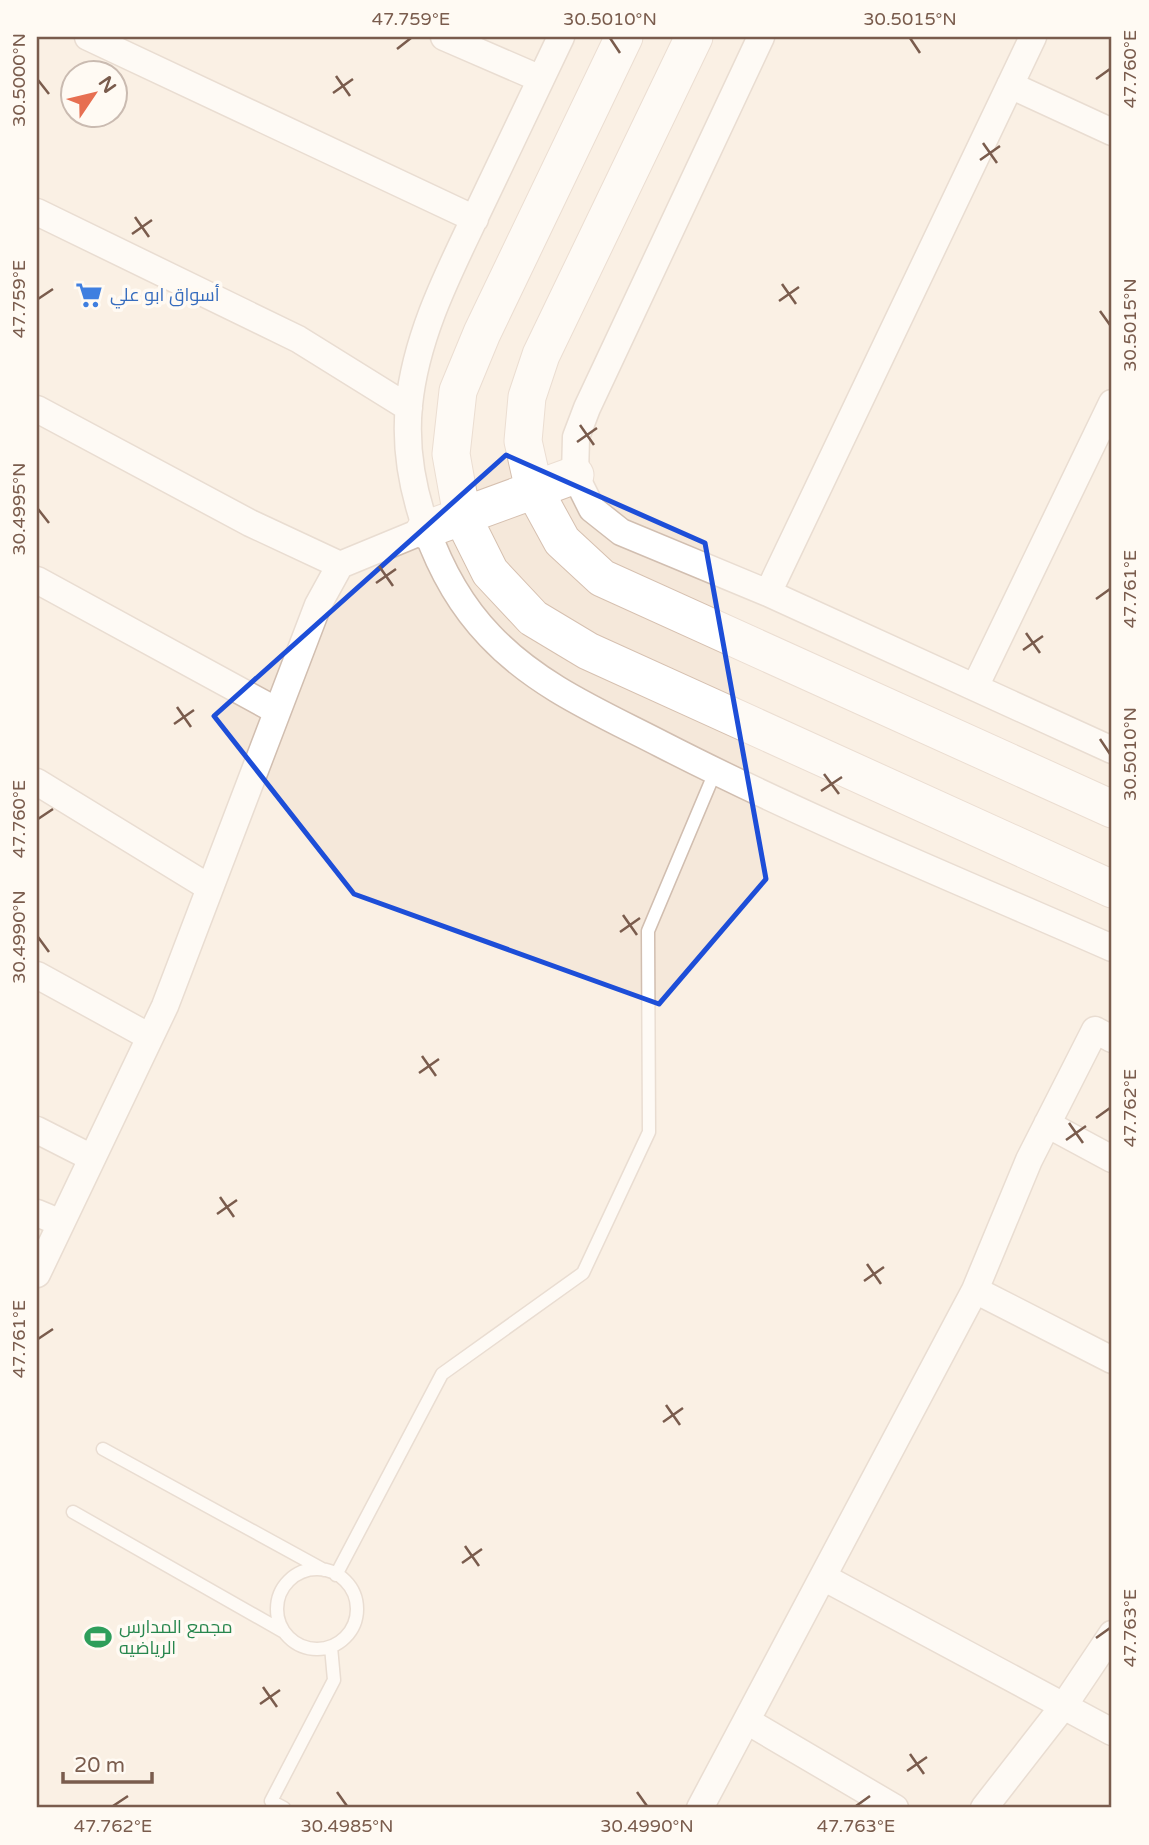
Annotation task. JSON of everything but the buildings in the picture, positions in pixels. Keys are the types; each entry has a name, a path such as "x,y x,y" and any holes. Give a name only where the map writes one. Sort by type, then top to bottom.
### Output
{"main road":[{"path":"624,37 488,321 458,391 451,454 462,516 490,572 533,618 587,651 1112,889"},
{"path":"694,37 541,355 527,397 523,441 534,490 562,541 602,578 1112,809"},
{"path":"425,530 575,475"}],"street":[{"path":"88,37 475,219"},
{"path":"444,37 541,79"},
{"path":"561,37 442,290 419,347 409,408 411,470 425,530 452,586 489,636 535,677 589,707 715,772 1112,948"},
{"path":"761,37 587,408 576,438 575,475 592,509 621,532 768,593 1112,750"},
{"path":"768,593 1033,37"},
{"path":"1010,85 1112,132"},
{"path":"37,212 298,339 409,408"},
{"path":"975,687 1112,403"},
{"path":"37,409 250,523 340,565"},
{"path":"37,1274 165,1006 318,605 340,565 425,530"},
{"path":"37,580 277,711"},
{"path":"37,782 210,888"},
{"path":"37,975 150,1037"},
{"path":"700,1808 975,1290 1029,1160 1095,1030 1112,1040"},
{"path":"1047,1124 1112,1159"},
{"path":"37,1130 92,1158"},
{"path":"37,1213 61,1223"},
{"path":"975,1290 1112,1360"},
{"path":"823,1577 1065,1704 1112,1732"},
{"path":"984,1808 1065,1704 1112,1634"},
{"path":"747,1721 895,1808"}],"lane":[{"path":"330,1572 442,1374 583,1273 649,1132 648,931 715,772"},
{"path":"73,1512 284,1632 305,1648 331,1647 343,1640 352,1629 357,1609 351,1589 330,1572 103,1449"},
{"path":"284,1632 277,1612 285,1585 303,1572 330,1572"},
{"path":"284,1808 271,1801 334,1680 331,1647"}],"highlighted area":[{"path":"506,455 705,543 766,879 659,1004 354,894 214,716"}],"shaded area":[{"path":"37,37 1112,37 1112,1808 37,1808"}],"place":[{"name":"أسواق ابو علي","path":"89,295"},
{"name":"مجمع المدارس الرياضيه","path":"98,1637"}]}
